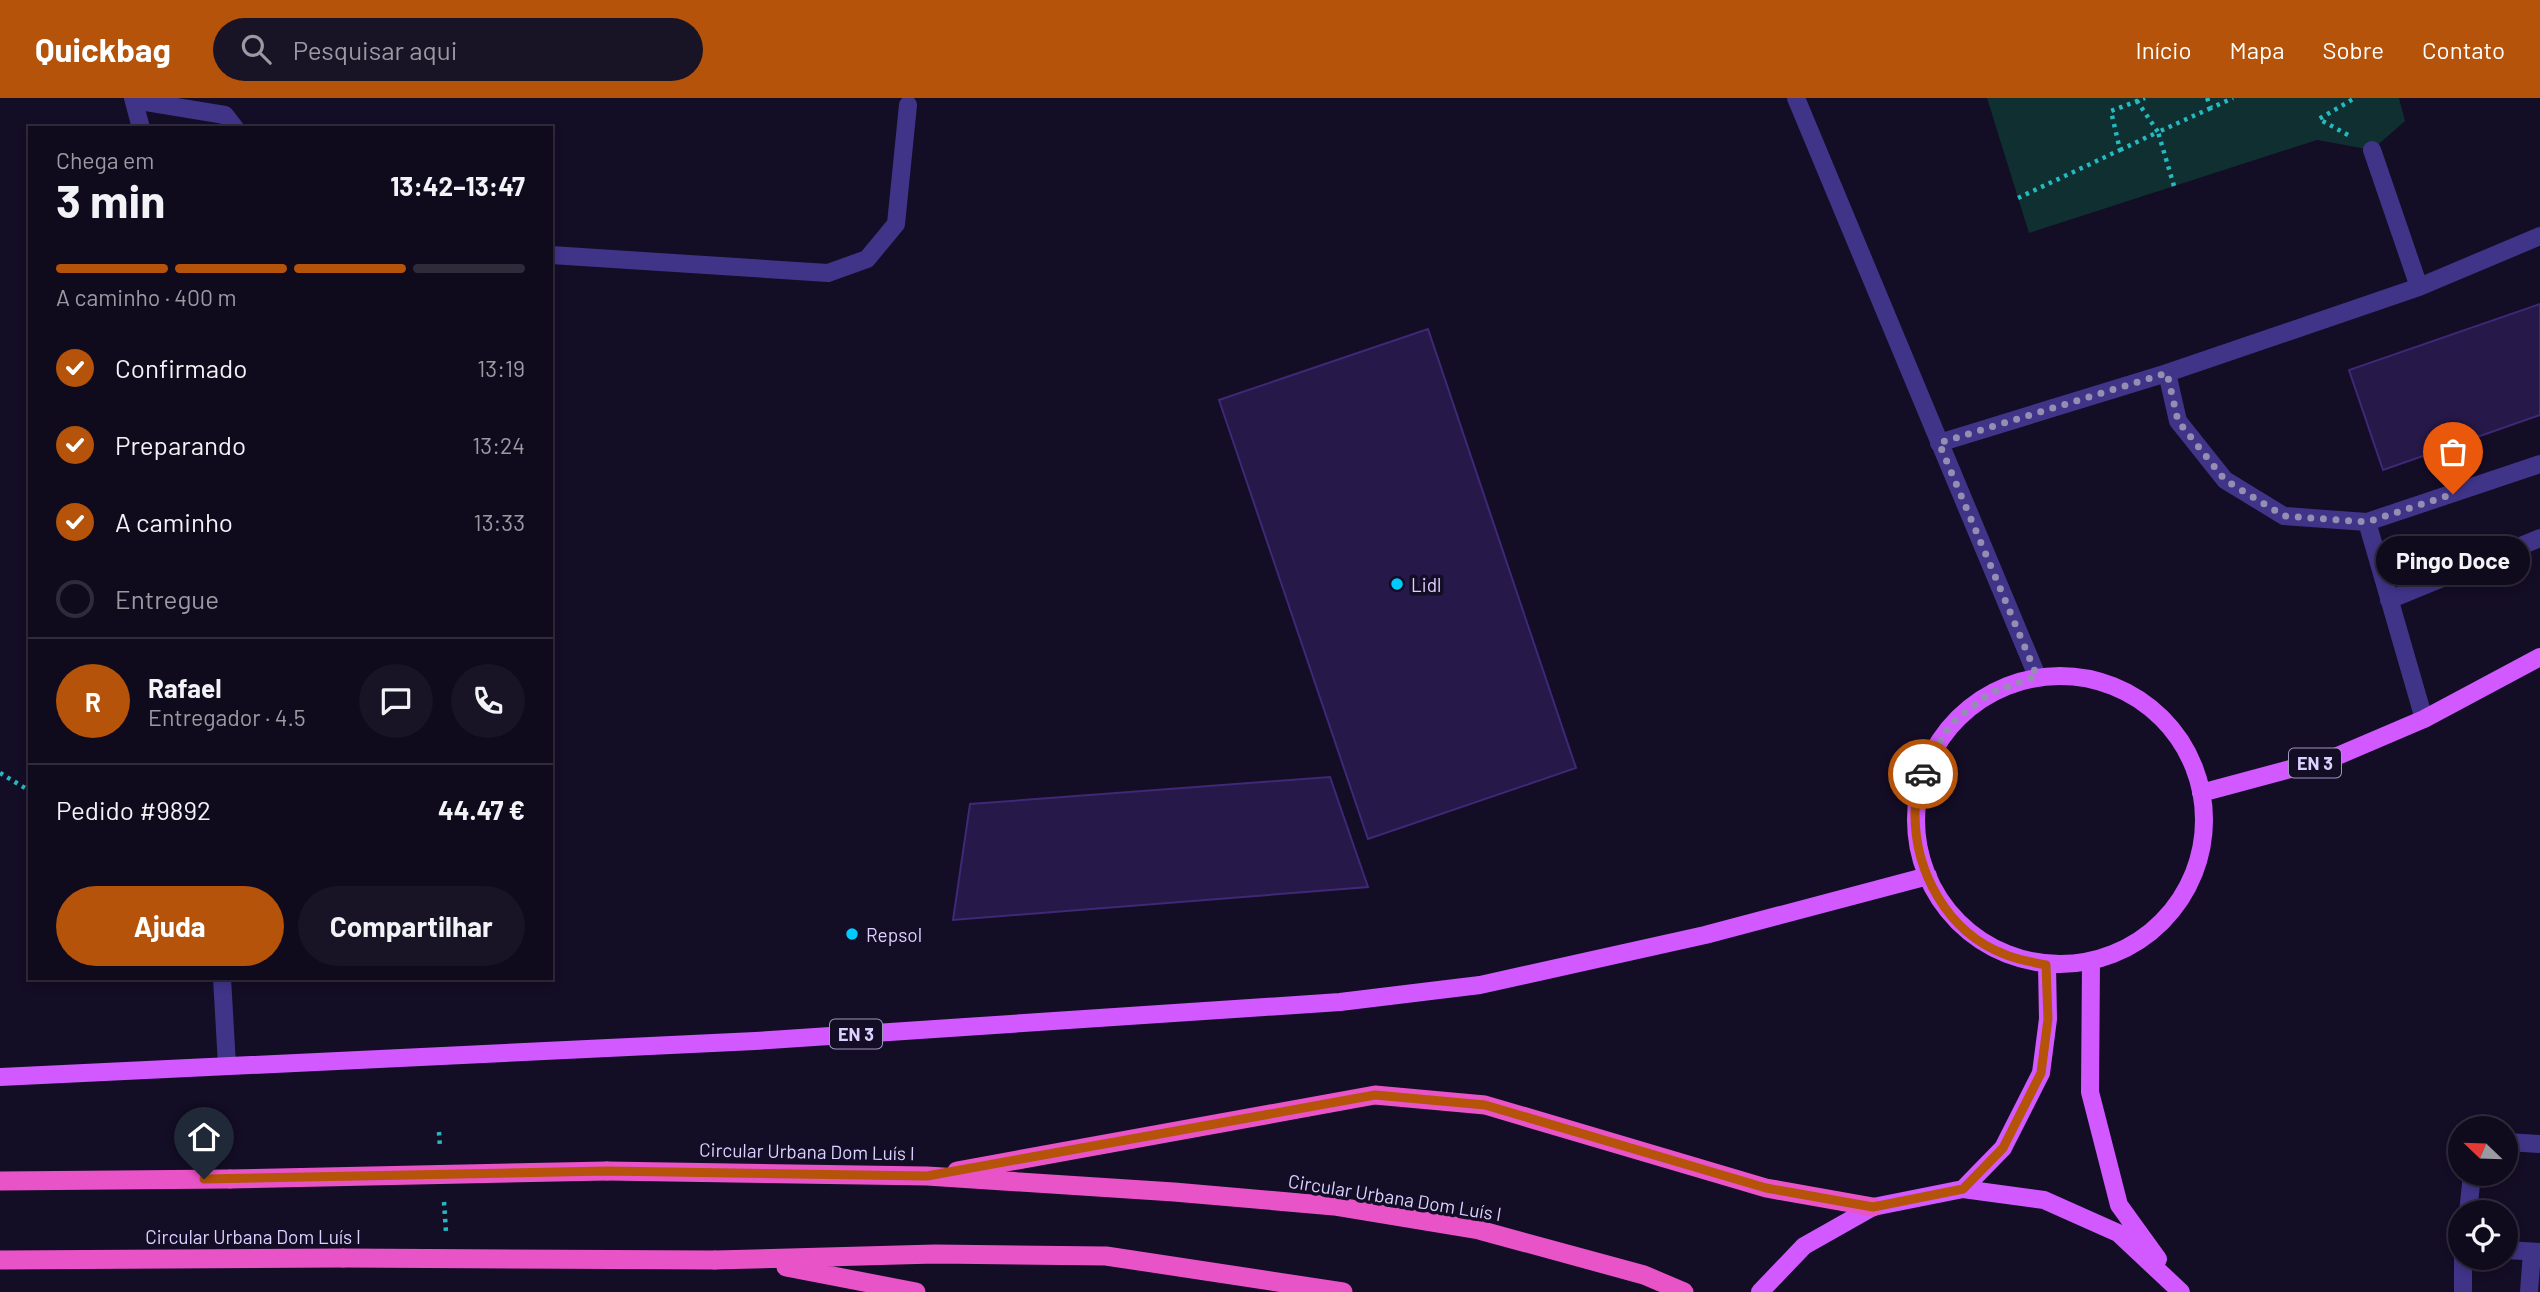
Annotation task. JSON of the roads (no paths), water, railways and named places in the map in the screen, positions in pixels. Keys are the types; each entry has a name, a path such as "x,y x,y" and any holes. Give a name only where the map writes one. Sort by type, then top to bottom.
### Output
{"highway":[{"path":"927,1176 1375,1095 1485,1105 1766,1188 1873,1207"},
{"name":"Circular Urbana Dom Luís I","path":"0,1181 607,1171 927,1176 1174,1192 1334,1206 1479,1230 1644,1275 1684,1292"},
{"name":"Circular Urbana Dom Luís I","path":"0,1259 750,1260 934,1254 1106,1256 1343,1292"},
{"path":"750,1260 916,1292"}],"main road":[{"name":"EN 3","path":"2201,793 2335,757 2424,719 2540,657"},
{"path":"2037,676 2087,677 2133,694 2171,726 2196,768 2201,793 2205,817 2197,866 2174,910 2137,943 2091,962 2046,965 2003,954 1965,931 1936,897 1919,855 1915,810 1925,766 1951,724 1990,693 2037,676"},
{"name":"EN 3","path":"0,1077 755,1041 1340,1002 1480,985 1705,935 1928,876"},
{"path":"2091,962 2090,1092 2119,1205 2179,1290"},
{"path":"1963,1189 2003,1148 2041,1073 2048,1019 2046,965"},
{"path":"1760,1292 1804,1246 1873,1207 1963,1189 2044,1200 2118,1233 2179,1290"}],"street":[{"path":"1796,98 2037,676"},
{"path":"140,126 133,99 225,115 233,126"},
{"path":"553,255 828,273 867,259 896,225 908,105"},
{"path":"2372,150 2420,287"},
{"path":"1939,443 2167,373 2420,287 2540,236"},
{"path":"2167,373 2178,421 2225,480 2284,516 2367,522 2540,464"},
{"path":"2367,522 2424,719"},
{"path":"2389,600 2540,538"},
{"path":"222,980 227,1065"},
{"path":"2518,1143 2540,1144"},
{"path":"2518,1251 2536,1252 2529,1292"},
{"path":"2463,1270 2463,1292"}],"place":[{"name":"Pingo Doce","path":"2453,494"},
{"name":"Lidl","path":"1397,584"},
{"name":"Repsol","path":"852,934"}]}
